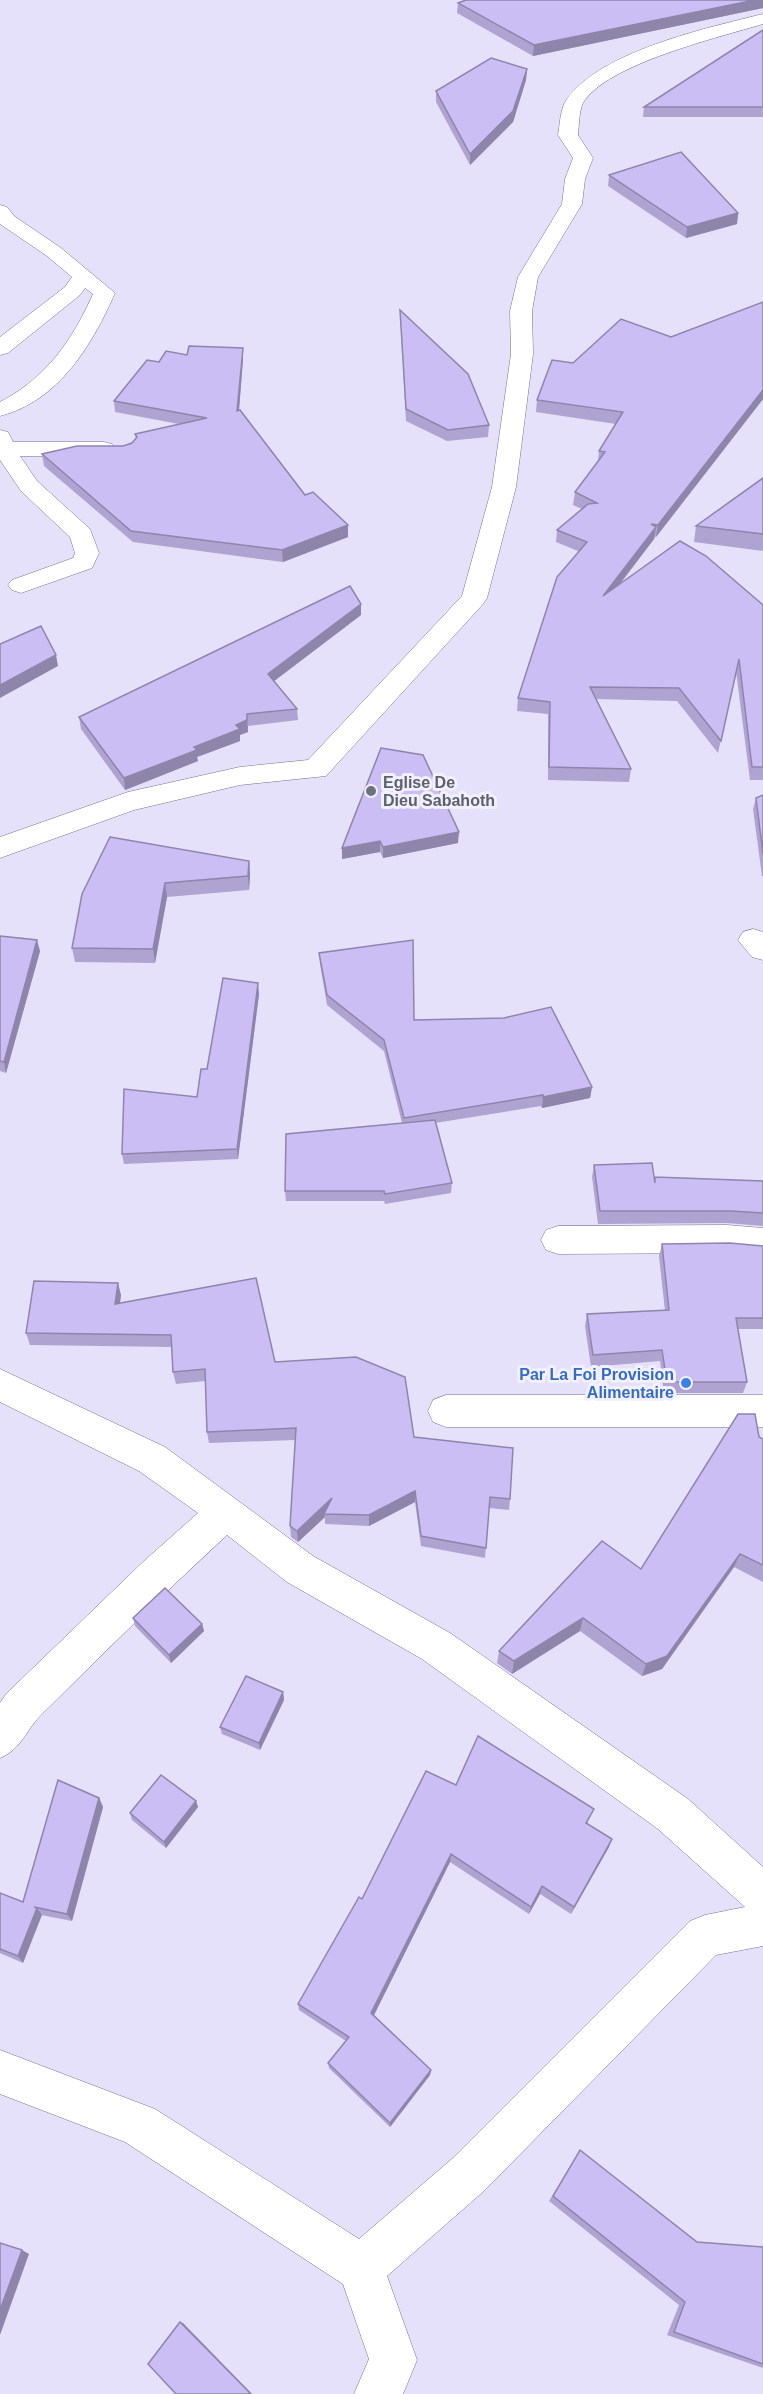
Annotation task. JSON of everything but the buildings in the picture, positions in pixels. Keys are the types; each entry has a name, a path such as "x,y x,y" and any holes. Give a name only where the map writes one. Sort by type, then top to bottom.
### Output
{"street":[{"path":"0,848 128,802 240,776 316,769 474,598 504,487 522,354 521,311 528,277 572,204 575,179 583,158 568,135 574,102 599,78 638,58 677,43 727,29 758,28"},
{"path":"0,211 7,220 54,252 104,293 90,325 73,354 43,385 0,409"},
{"path":"0,348 73,291 83,276"},
{"path":"2,443 124,448"},
{"path":"2,443 29,486 81,534 87,553 83,563 21,585"},
{"path":"558,1240 727,1239 763,1242"},
{"path":"0,1385 152,1459 300,1569 436,1646 673,1814 763,1895"},
{"path":"446,1411 763,1411"},
{"path":"0,1738 20,1708 156,1575 226,1512"},
{"path":"361,2268 469,2174 705,1936 763,1925"},
{"path":"0,2072 139,2124 361,2268 393,2360 378,2394"}],"place":[{"name":"Eglise De Dieu Sabahoth","path":"371,791"},
{"name":"Par La Foi Provision Alimentaire","path":"686,1383"}]}
